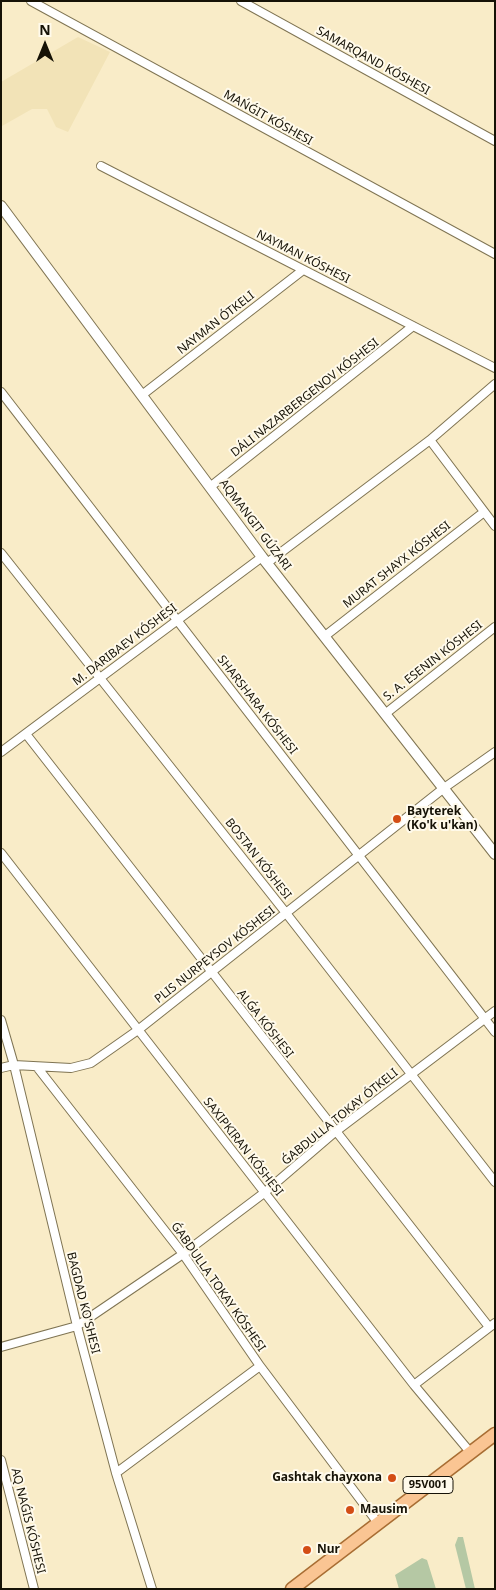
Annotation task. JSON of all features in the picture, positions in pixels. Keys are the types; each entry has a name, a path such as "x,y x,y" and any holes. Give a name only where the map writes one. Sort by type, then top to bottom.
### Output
{"main road":[{"name":"95V001","path":"292,1589 495,1434"}],"street":[{"path":"32,1 495,254"},
{"name":"SAMARQAND KÓSHESI","path":"241,1 495,141"},
{"name":"NAYMAN KÓSHESI","path":"101,166 495,368"},
{"path":"1,206 265,560 495,854"},
{"name":"NAYMAN ÓTKELI","path":"142,395 303,270"},
{"name":"DÁLI NAZARBERGENOV KÓSHESI","path":"210,487 413,326"},
{"name":"M. DARIBAEV KÓSHESI","path":"1,752 177,620 265,560 430,440 495,384"},
{"name":"SHARSHARA KÓSHESI","path":"1,392 495,1032"},
{"path":"430,440 495,526"},
{"name":"MURAT SHAYX KÓSHESI","path":"325,636 484,512"},
{"name":"BOSTAN KÓSHESI","path":"1,553 286,913 495,1182"},
{"name":"S. A. ESENIN KÓSHESI","path":"386,714 495,627"},
{"name":"ALǴA KÓSHESI","path":"26,734 335,1132 492,1325"},
{"name":"PLIS NURPEYSOV KÓSHESI","path":"1,1068 14,1065 71,1068 91,1064 138,1030 444,788 495,752"},
{"path":"1,853 414,1385 470,1452"},
{"name":"ǴABDULLA TOKAY ÓTKELI","path":"1,1347 76,1326 183,1254 264,1193 335,1132 495,1011"},
{"name":"BAGDAD KO'SHESI","path":"1,1020 14,1065 76,1326 116,1473 152,1589"},
{"name":"ǴABDULLA TOKAY KÓSHESI","path":"37,1067 183,1254 260,1366 378,1523"},
{"path":"414,1385 492,1325"},
{"path":"116,1473 260,1366"},
{"path":"1,1460 34,1589"}],"shaded area":[{"path":"78,37 110,52 68,132 56,127 47,109 32,109 2,126 1,82"}],"green space":[{"path":"458,1537 463,1537 475,1589 466,1589 455,1545"},
{"path":"422,1558 427,1560 436,1589 399,1589 395,1575"}],"place":[{"name":"Bayterek (Ko'k u'kan)","path":"397,819"},
{"name":"Gashtak chayxona","path":"392,1478"},
{"name":"Mausim","path":"350,1510"},
{"name":"Nur","path":"307,1550"}]}
